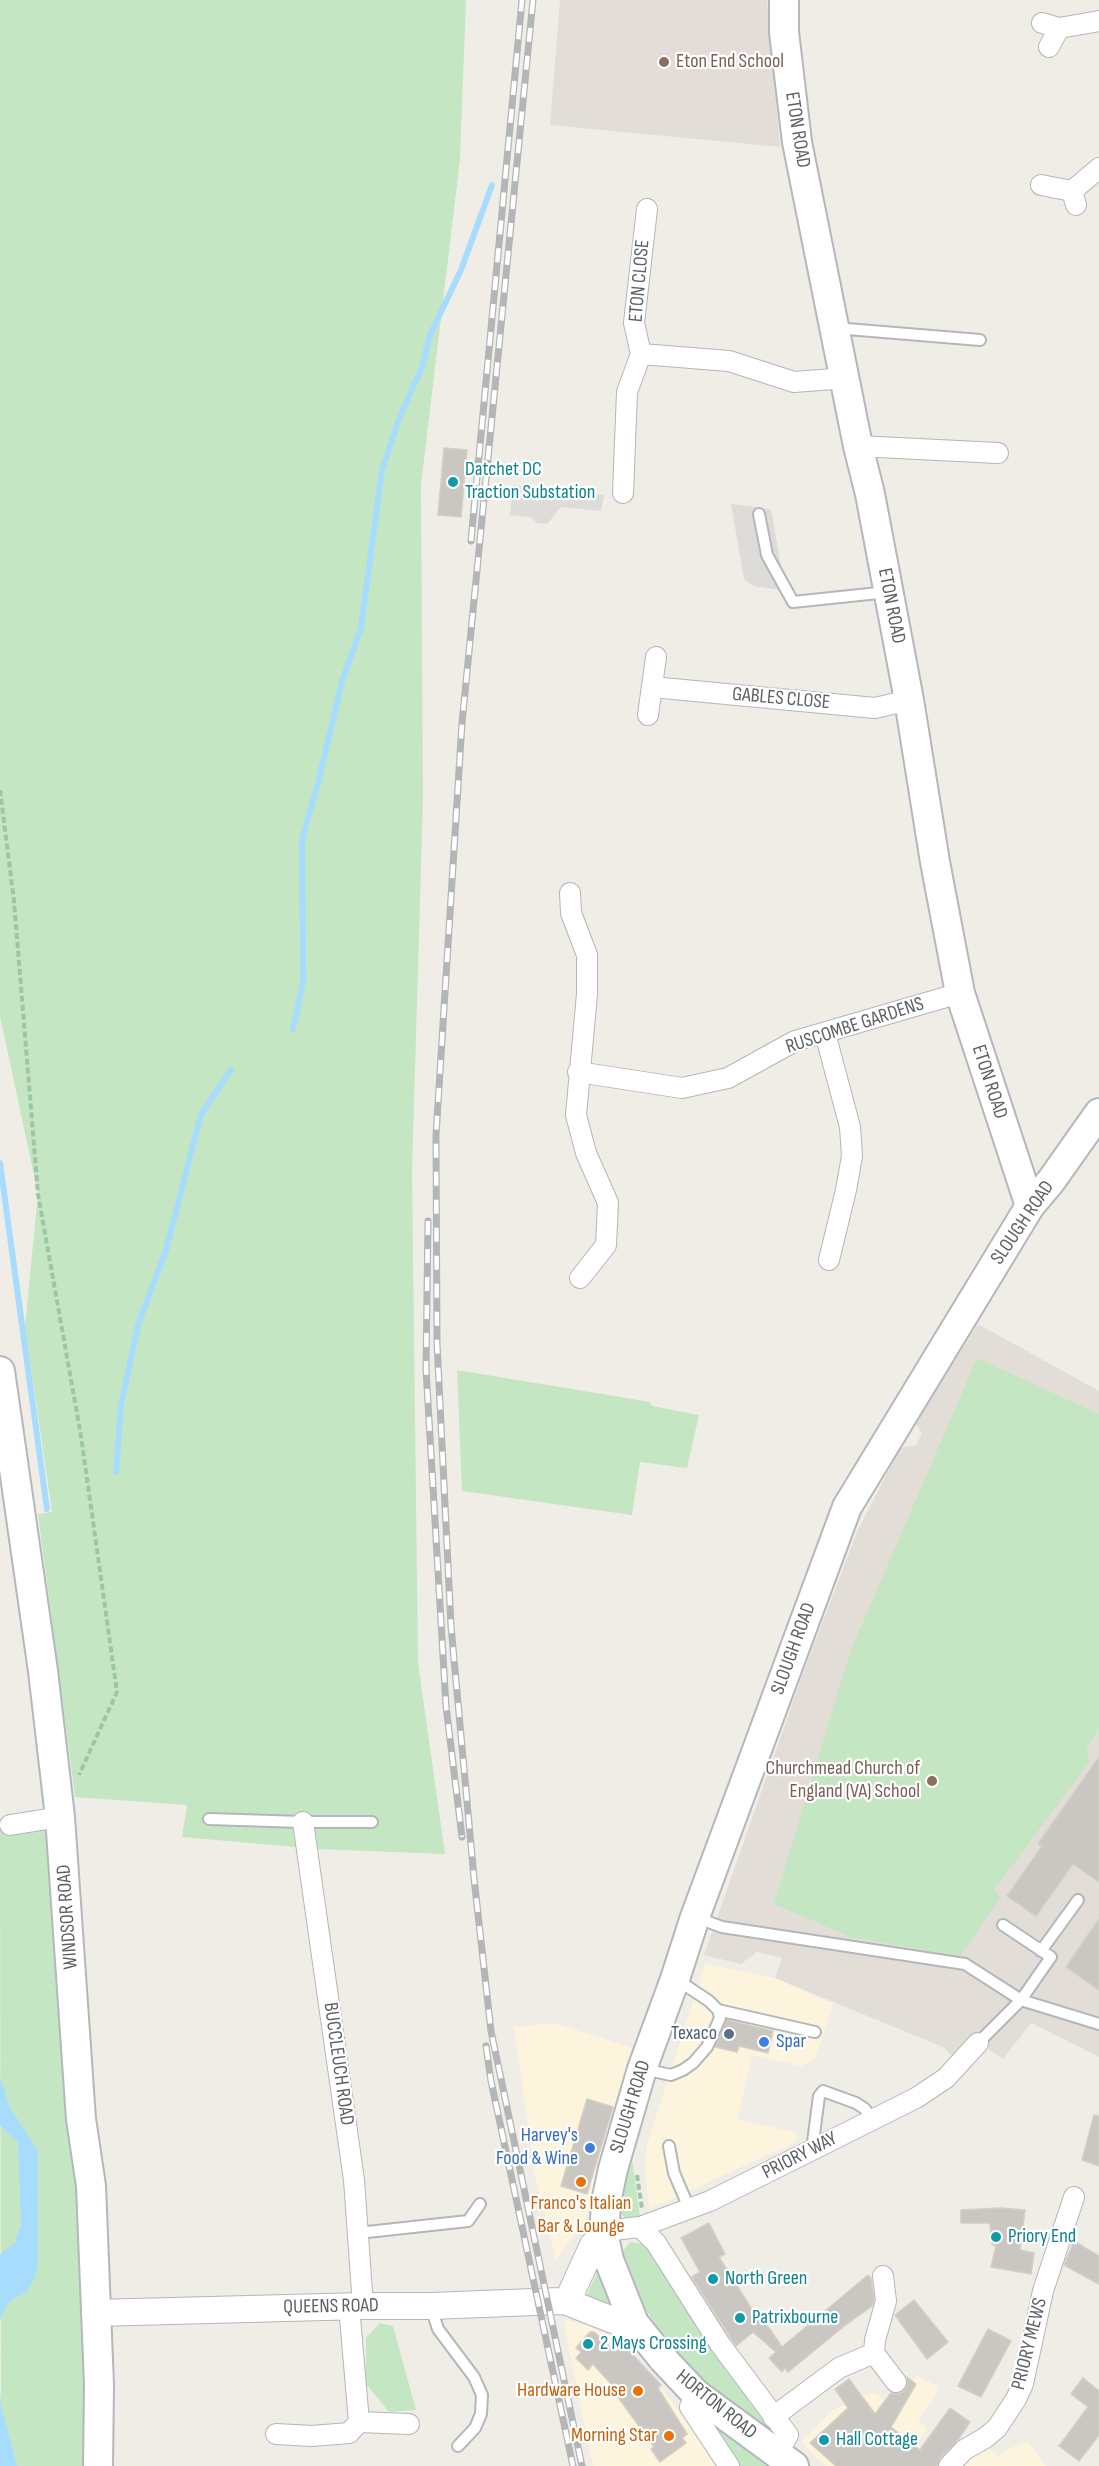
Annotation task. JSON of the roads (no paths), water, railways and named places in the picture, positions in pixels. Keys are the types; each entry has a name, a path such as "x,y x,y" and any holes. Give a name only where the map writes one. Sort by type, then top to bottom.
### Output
{"main road":[{"name":"ETON ROAD","path":"784,0 784,32 797,142 889,592 909,700 934,862 960,993 1030,1206"},
{"name":"SLOUGH ROAD","path":"604,2234 606,2202 613,2169 642,2069 695,1917 847,1507 1030,1206 1051,1181 1099,1113"},
{"name":"WINDSOR ROAD","path":"0,1371 43,1671 60,1817 81,2119 91,2186 99,2385 98,2466"},
{"name":"HORTON ROAD","path":"604,2234 609,2260 634,2323 663,2359 696,2394 741,2429 786,2459"}],"street":[{"path":"1049,47 1051,26 1099,21"},
{"path":"1041,185 1074,198 1099,168"},
{"name":"ETON CLOSE","path":"641,354 634,323 647,208"},
{"path":"623,493 627,392 641,354 729,361 794,382 846,378"},
{"path":"858,446 998,453"},
{"path":"648,715 656,657"},
{"name":"GABLES CLOSE","path":"652,687 875,708 909,700"},
{"path":"570,893 571,913 587,955 587,994 578,1072 576,1115 586,1153 608,1203 606,1245 580,1278"},
{"name":"RUSCOMBE GARDENS","path":"578,1072 682,1088 728,1078 795,1041 960,993"},
{"path":"825,1034 850,1126 852,1156 829,1260"},
{"path":"10,1825 60,1817"},
{"name":"BUCCLEUCH ROAD","path":"303,1822 354,2180 358,2233 356,2306 359,2422"},
{"name":"PRIORY WAY","path":"604,2234 640,2227 710,2201 873,2120 916,2098 946,2078 978,2043"},
{"name":"PRIORY MEWS","path":"948,2466 964,2450 997,2428 1016,2399 1023,2384 1043,2291 1074,2197"},
{"path":"640,2227 656,2243 720,2344 788,2435 786,2459"},
{"path":"567,2302 593,2245 604,2234"},
{"path":"883,2276 886,2301 875,2340 874,2354 896,2382"},
{"name":"QUEENS ROAD","path":"95,2313 356,2306 431,2307 567,2302 623,2324 634,2323"},
{"path":"773,2417 839,2368 874,2354"},
{"path":"696,2394 690,2407 729,2466"},
{"path":"276,2434 312,2436 349,2433 359,2422 409,2424"}],"lane":[{"path":"835,328 980,340"},
{"path":"759,514 767,555 794,602 889,592"},
{"path":"209,1819 372,1822"},
{"path":"1041,1951 1078,1900"},
{"path":"695,1917 722,1927 965,1964 1021,2000 1099,2024"},
{"path":"978,2043 1021,2000 1051,1957 1003,1925"},
{"path":"675,1979 692,1989 718,2010 815,2032"},
{"path":"642,2069 671,2075 693,2063 707,2048 720,2018 718,2010"},
{"path":"812,2150 819,2096 823,2091 856,2103 865,2109 873,2120"},
{"path":"669,2146 674,2173 689,2208"},
{"path":"358,2233 468,2221 480,2204"},
{"path":"431,2307 438,2329 474,2378 482,2395 481,2414 475,2428 458,2446"}],"water":[{"path":"0,2077 9,2106 38,2151 38,2264 34,2279 26,2293 13,2299 7,2305 0,2320 0,2254 15,2243 21,2224 18,2142 0,2126"},
{"path":"0,2390 1,2404 17,2466 0,2466"}],"waterway":[{"path":"293,1029 303,982 302,840 342,681 361,628 382,470 400,416 422,367 430,335 461,270 492,185"},
{"path":"116,1472 121,1405 138,1325 166,1250 201,1114 231,1070"},
{"path":"0,1163 47,1509"}],"railway":[{"path":"471,541 522,0"},
{"path":"533,0 462,723 436,1135 437,1343 451,1626 474,1878 491,2031 582,2466"},
{"path":"428,1221 426,1369 446,1706 462,1837"},
{"path":"486,2046 491,2081 573,2466"}],"place":[{"name":"Eton End School","path":"664,62"},
{"name":"Datchet DC Traction Substation","path":"453,482"},
{"name":"Churchmead Church of England (VA) School","path":"932,1781"},
{"name":"Texaco","path":"729,2034"},
{"name":"Spar","path":"764,2042"},
{"name":"Harvey's Food & Wine","path":"590,2148"},
{"name":"Franco's Italian Bar & Lounge","path":"581,2182"},
{"name":"Priory End","path":"996,2237"},
{"name":"North Green","path":"713,2279"},
{"name":"Patrixbourne","path":"740,2318"},
{"name":"2 Mays Crossing","path":"588,2344"},
{"name":"Hardware House","path":"638,2391"},
{"name":"Morning Star","path":"669,2436"},
{"name":"Hall Cottage","path":"824,2440"}]}
